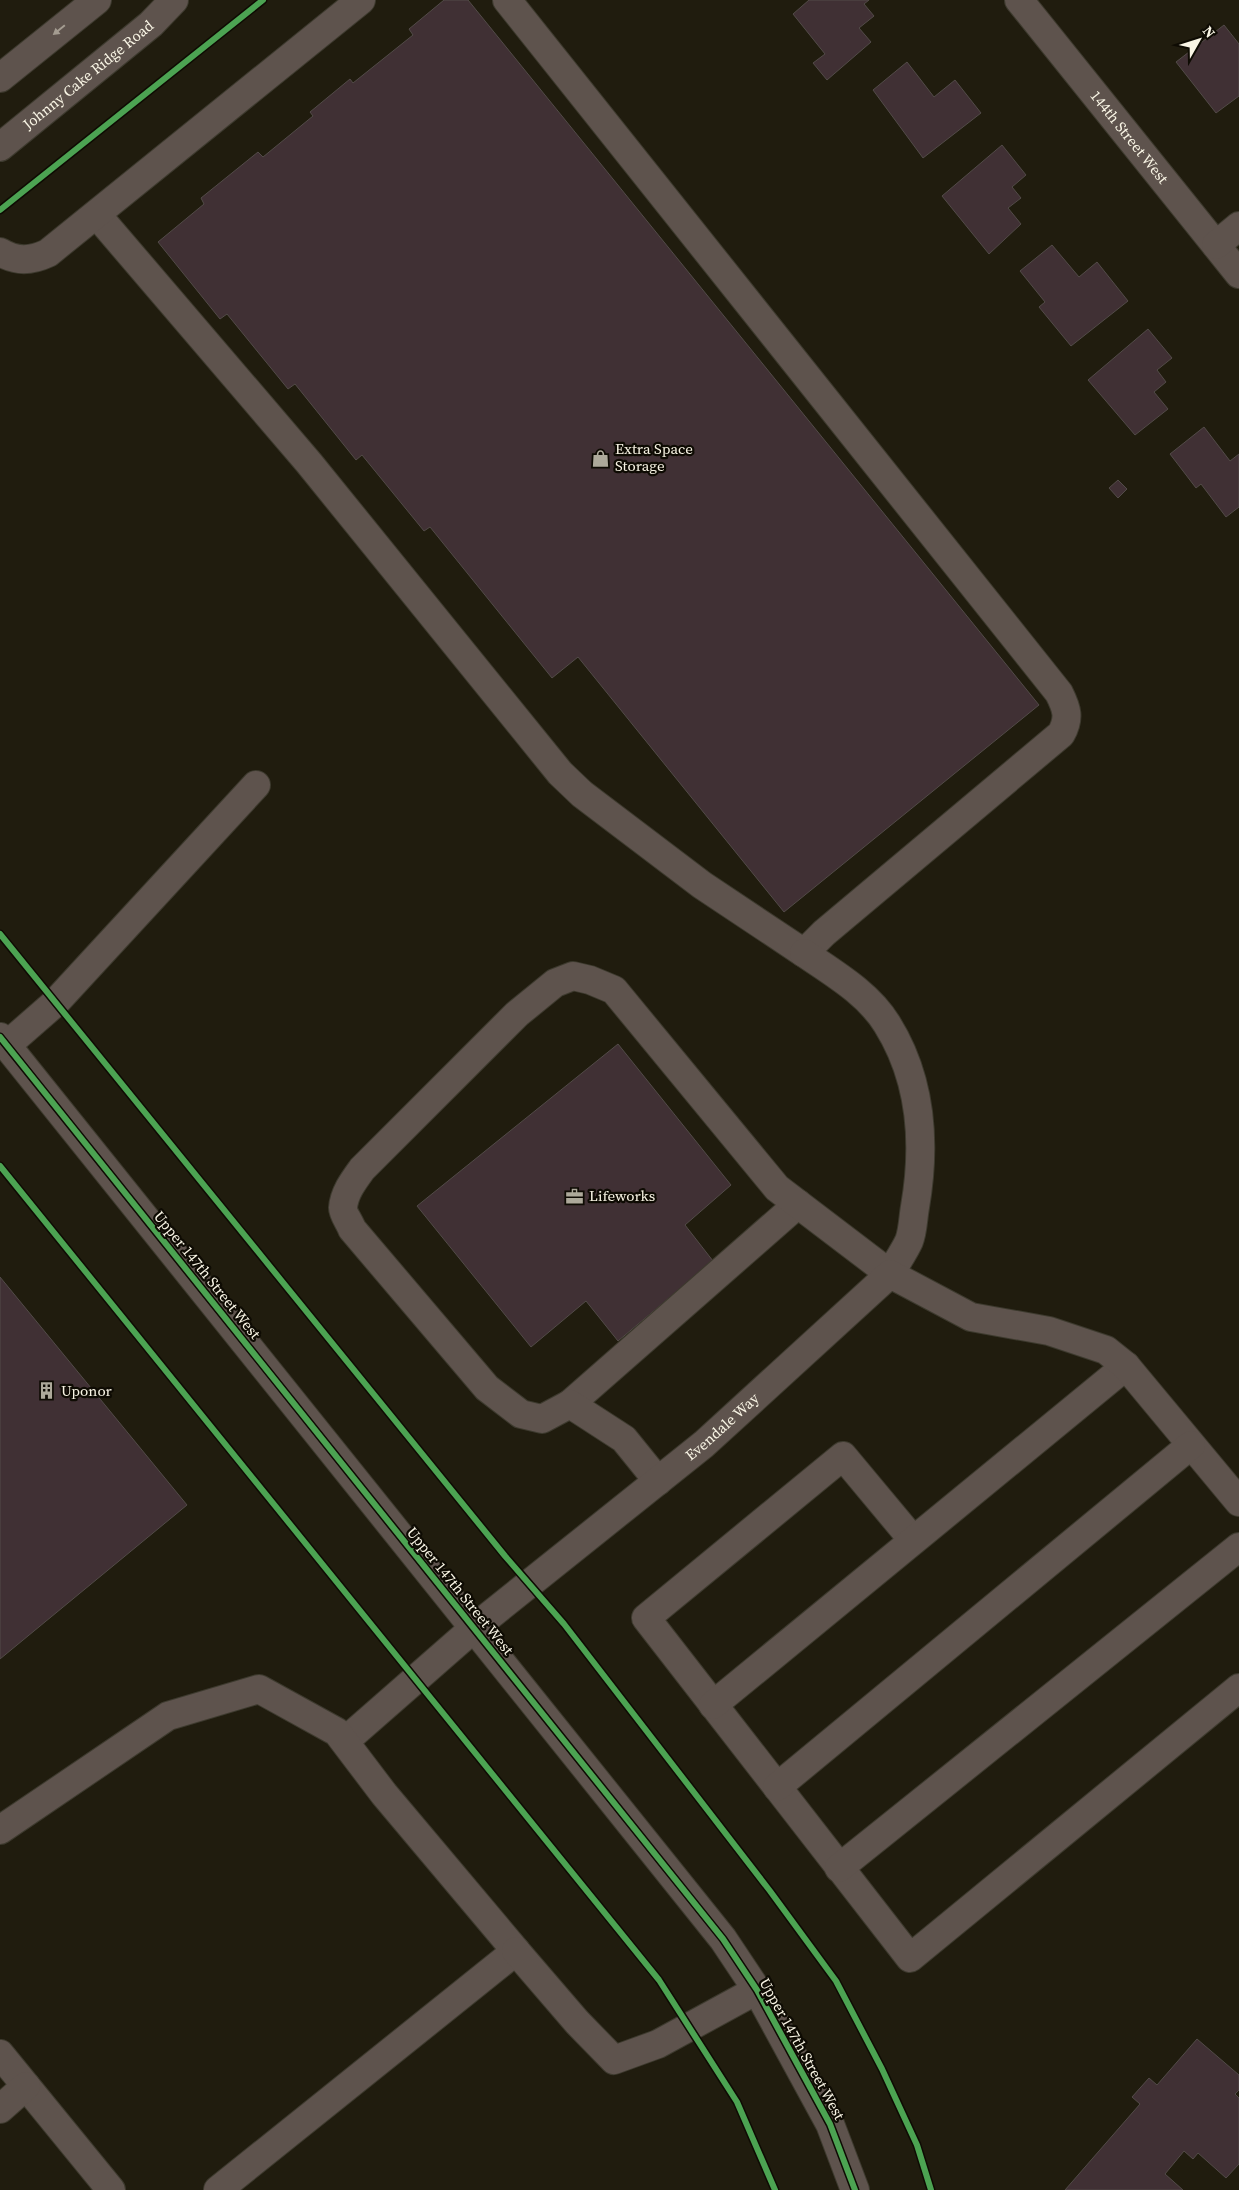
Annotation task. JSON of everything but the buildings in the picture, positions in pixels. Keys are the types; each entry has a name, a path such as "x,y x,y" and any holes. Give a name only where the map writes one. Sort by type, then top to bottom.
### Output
{"street":[{"path":"0,78 97,0"},
{"name":"Johnny Cake Ridge Road","path":"0,147 151,24 174,0"},
{"path":"0,252 19,260 39,258 48,253 361,0"},
{"path":"507,0 1053,685 1066,706 1068,716 1061,734 824,932 804,954"},
{"name":"144th Street West","path":"1019,0 1239,274"},
{"name":"Evendale Way","path":"96,214 309,463 560,773 582,794 702,885 846,981 887,1023 909,1067 918,1105 920,1178 909,1240 890,1274 704,1444 474,1628 345,1741"},
{"path":"1216,245 1239,226"},
{"path":"3,1041 55,1003 256,785"},
{"path":"798,1204 570,1404 542,1418 521,1414 486,1388 352,1229 343,1208 352,1182 362,1169 517,1014 555,983 573,976 590,980 614,990 777,1188 890,1274 971,1318 1049,1331 1106,1350 1126,1366 1239,1502"},
{"name":"Upper 147th Street West","path":"3,1041 722,1939 757,1990 830,2124 855,2190"},
{"path":"713,1705 1126,1366"},
{"path":"570,1404 624,1439 658,1480"},
{"path":"777,1787 1191,1445"},
{"path":"913,1540 843,1456 646,1618 910,1958 1239,1688"},
{"path":"839,1868 1239,1547"},
{"path":"0,1830 168,1716 259,1689 337,1732 384,1794 516,1951 577,2022 614,2060 658,2044 757,1990"},
{"path":"218,2190 516,1951"},
{"path":"0,2054 111,2190"},
{"path":"0,2109 26,2086"}],"cycle path":[{"path":"0,210 263,0"},
{"path":"0,934 505,1556 564,1624 770,1891 836,1981 882,2069 917,2145 931,2190"},
{"path":"0,1037 723,1939 757,1990 830,2124 855,2190"},
{"path":"0,1166 659,1980 737,2102 775,2190"}],"place":[{"name":"Extra Space Storage","path":"601,458"},
{"name":"Lifeworks","path":"575,1196"},
{"name":"Uponor","path":"47,1391"}]}
